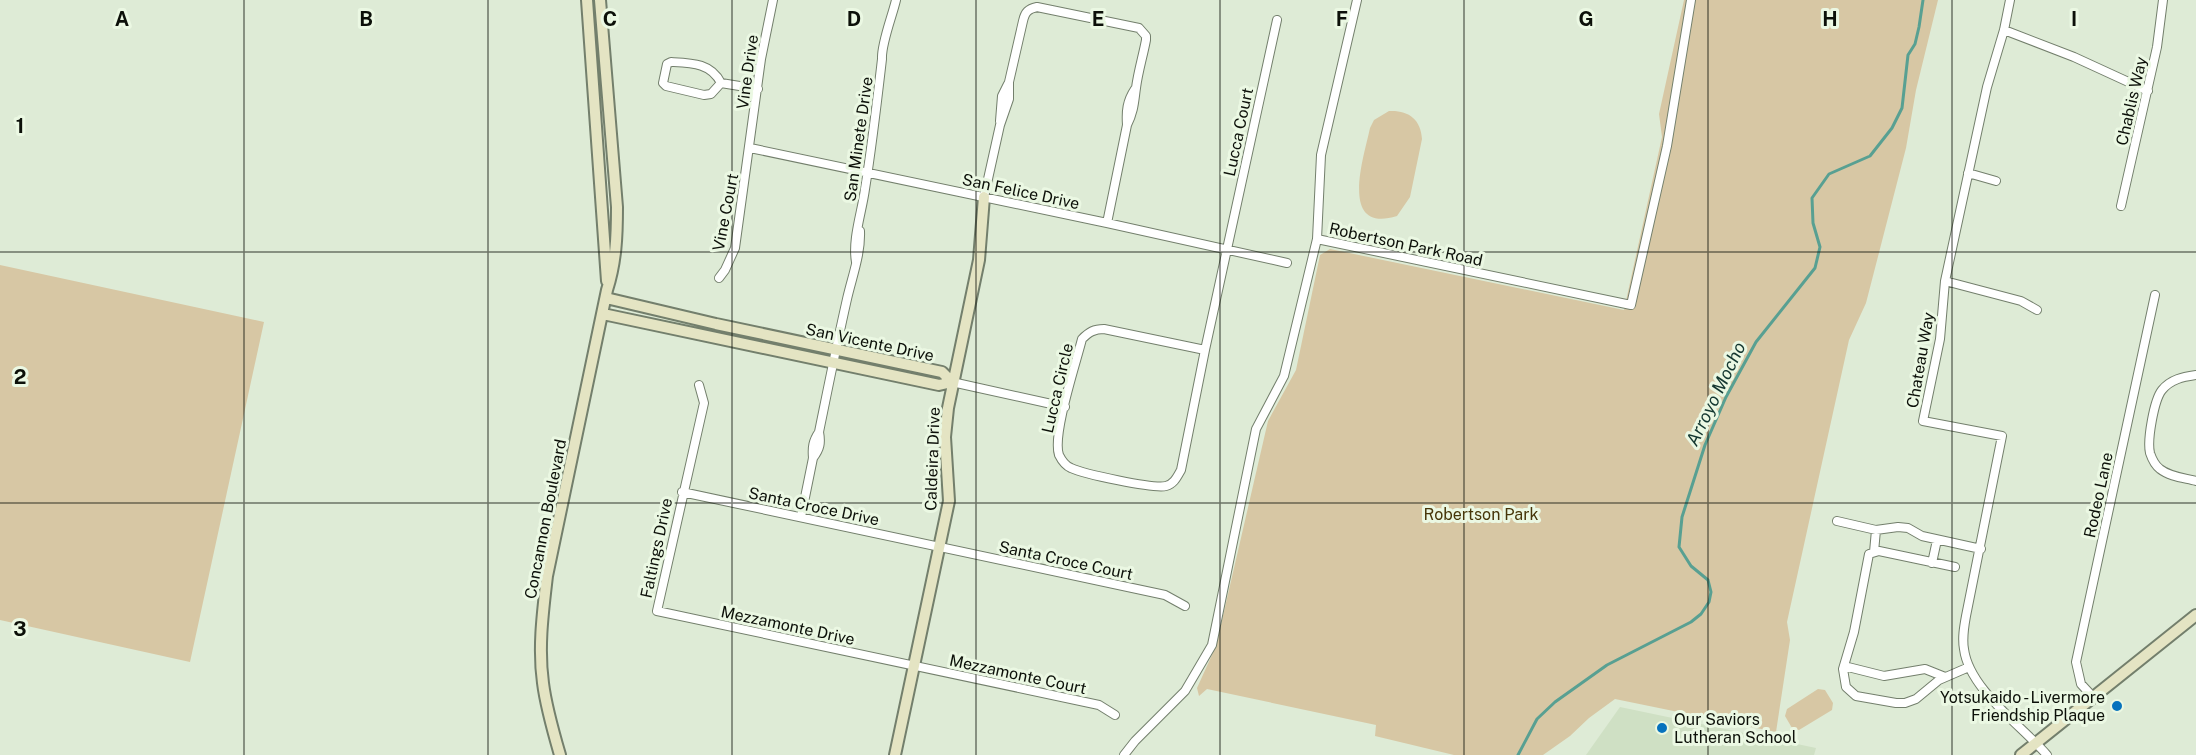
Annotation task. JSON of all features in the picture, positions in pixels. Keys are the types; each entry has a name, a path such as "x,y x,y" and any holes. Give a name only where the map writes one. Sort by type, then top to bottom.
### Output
{"street":[{"name":"Concannon Boulevard","path":"587,0 607,294"},
{"name":"Concannon Boulevard","path":"560,755 549,717 543,682 542,613 549,565 614,268 617,237 600,0"},
{"name":"Vine Drive","path":"750,148 761,58 773,0"},
{"name":"San Minete Drive","path":"801,517 813,458 819,451 819,432 856,262 853,246 860,223 868,174 882,59 889,48 887,35 896,0"},
{"path":"1317,239 1321,155 1357,0"},
{"name":"Robertson Park Road","path":"1124,755 1134,741 1185,691 1212,645 1256,429 1284,376 1317,239 1631,305 1667,146 1691,0"},
{"name":"Chateau Way","path":"2010,0 2004,30 1987,87 1968,173 1946,281 1940,339 1923,421 2002,436 1963,638 1964,652 1976,682 2047,755"},
{"name":"Chablis Way","path":"2121,206 2157,47 2163,0"},
{"path":"984,197 1000,124 1002,96 1009,82 1025,13 1037,7 1139,28 1146,36 1146,40 1136,88 1135,106 1127,125 1107,223"},
{"name":"Lucca Court","path":"1226,250 1277,20"},
{"path":"2004,30 2074,57 2148,91"},
{"path":"671,62 714,70 721,83 711,94 704,95 666,86 663,82 667,64 671,62"},
{"path":"721,83 758,89"},
{"name":"San Felice Drive","path":"750,148 1287,263"},
{"name":"Vine Court","path":"718,279 735,248 750,148"},
{"path":"1968,173 1996,181"},
{"name":"Caldeira Drive","path":"895,755 949,501 945,437 952,382 979,260 984,197"},
{"name":"Lucca Circle","path":"1205,351 1104,329 1095,329 1082,339 1058,442 1058,452 1065,464 1079,471 1156,487 1170,485 1177,479 1181,470 1226,250"},
{"path":"1946,281 2021,301 2037,309"},
{"name":"San Vicente Drive","path":"607,294 836,350 942,372 952,382"},
{"name":"Rodeo Lane","path":"2093,698 2081,684 2076,662 2155,295"},
{"name":"San Vicente Drive","path":"603,314 939,385 952,382"},
{"path":"2196,375 2172,381 2163,388 2157,397 2150,444 2150,452 2161,470 2196,481"},
{"path":"952,382 1065,407"},
{"name":"Faltings Drive","path":"657,611 682,492 704,403 699,385"},
{"name":"Santa Croce Drive","path":"682,492 940,547"},
{"path":"1838,521 1876,530 1908,528 1922,536 1981,549"},
{"path":"1874,552 1876,530"},
{"path":"1932,563 1937,540"},
{"name":"Santa Croce Court","path":"940,547 1165,595 1185,606"},
{"path":"1955,567 1874,552 1869,554 1860,607 1844,666 1843,681 1856,696 1896,703 1912,702 1945,677 1969,667"},
{"name":"Mezzamonte Drive","path":"657,611 913,665"},
{"path":"2022,755 2196,615"},
{"name":"Mezzamonte Court","path":"913,665 1099,705 1114,716"},
{"path":"1844,666 1884,676 1925,669 1945,677"}],"shaded area":[{"name":"Our Saviors Lutheran School","path":"1620,707 1816,748 1814,755 1586,755"}],"green space":[{"name":"Robertson Park","path":"1684,0 1938,0 1916,90 1906,148 1866,303 1849,340 1787,622 1790,640 1776,732 1615,699 1543,755 1454,755 1375,736 1376,725 1207,689 1199,696 1197,688 1216,646 1268,421 1296,370 1320,255 1330,249 1624,310 1662,137 1659,114"},
{"path":"1389,111 1402,112 1412,117 1419,126 1422,139 1410,197 1397,216 1379,219 1367,214 1361,204 1360,173 1370,128 1374,120"},
{"path":"0,265 264,322 190,662 0,620"},
{"path":"1818,689 1825,690 1833,703 1832,710 1799,730 1792,728 1785,716 1787,709"}],"waterway":[{"name":"Arroyo Mocho","path":"1518,755 1537,719 1555,702 1607,665 1691,622 1701,614 1709,602 1711,592 1708,580 1691,566 1679,547 1682,517 1705,445 1726,397 1756,342 1815,268 1820,247 1813,223 1812,198 1829,174 1870,156 1892,128 1902,108 1908,55 1915,44 1923,0"}],"place":[{"name":"Yotsukaido - Livermore Friendship Plaque","path":"2117,706"},
{"name":"Our Saviors Lutheran School","path":"1662,728"}]}
